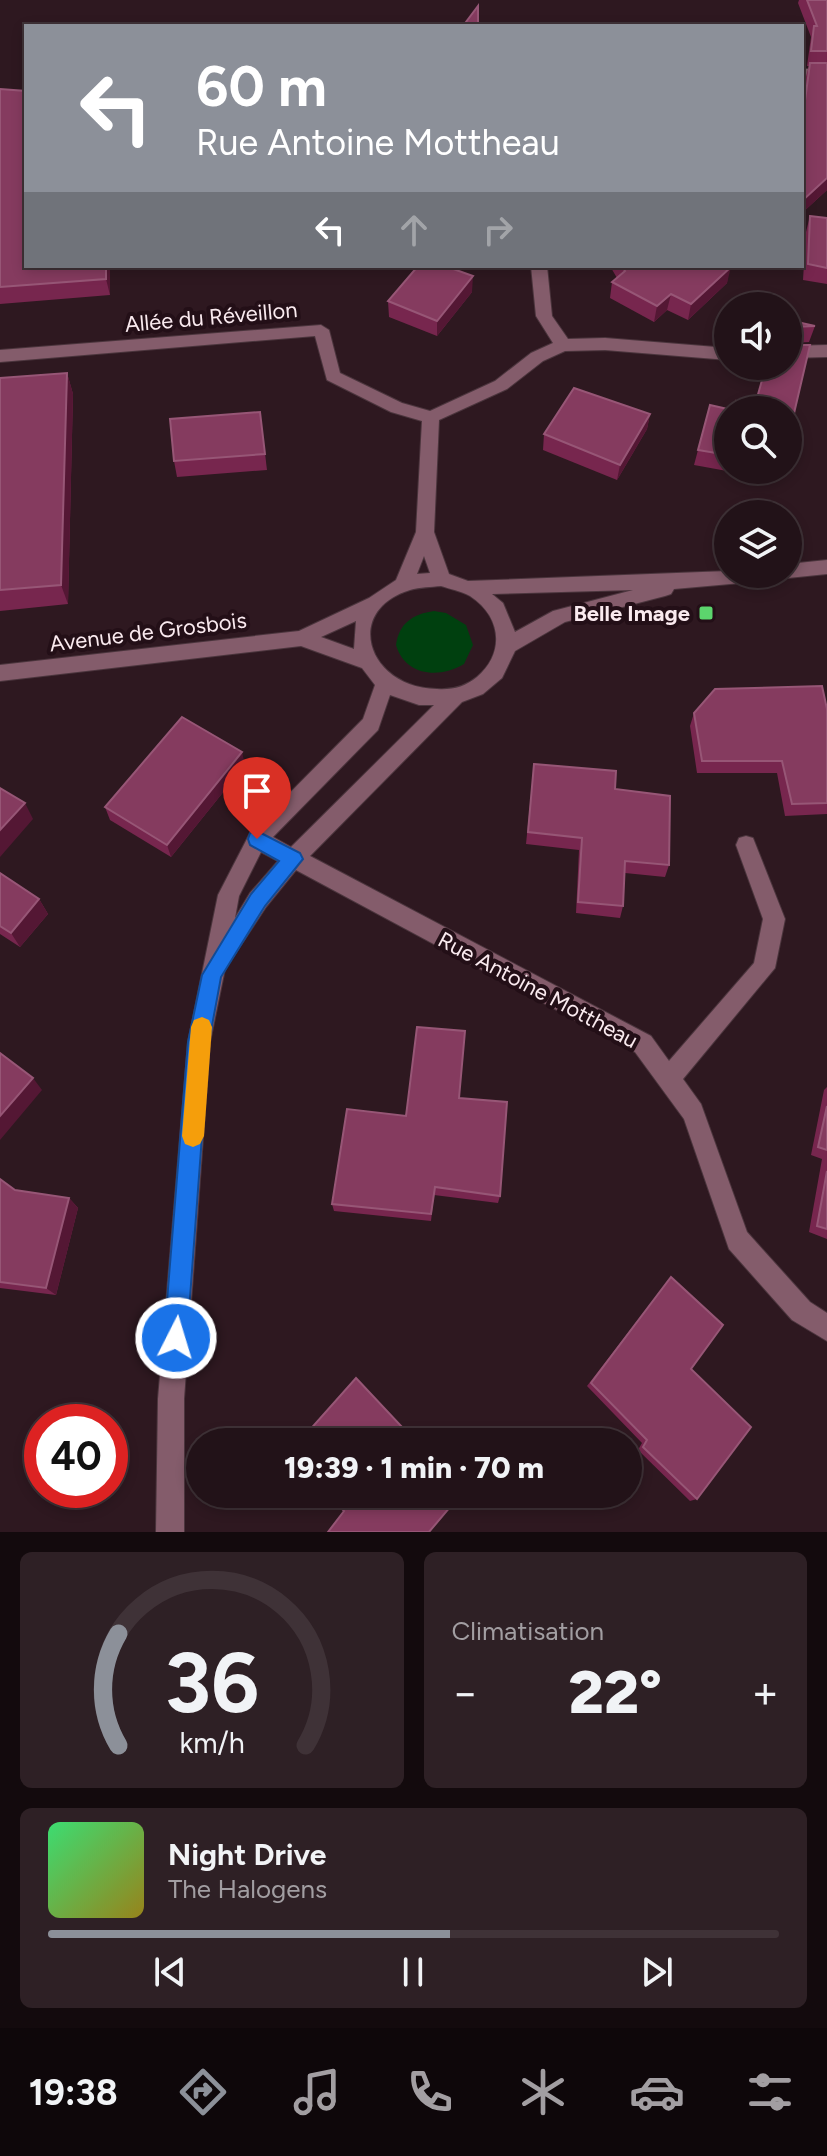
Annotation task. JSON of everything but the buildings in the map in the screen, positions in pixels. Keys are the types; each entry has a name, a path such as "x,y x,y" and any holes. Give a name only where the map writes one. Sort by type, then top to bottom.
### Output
{"street":[{"path":"804,73 827,73"},
{"path":"539,268 544,316 563,345"},
{"name":"Allée du Réveillon","path":"0,356 321,330 333,376 397,408 431,417"},
{"path":"403,585 425,532 431,417 501,385 537,357 563,345 605,344 714,353"},
{"path":"802,352 827,351"},
{"path":"425,532 441,579"},
{"path":"802,570 827,567"},
{"path":"441,579 471,587 488,597 508,628 508,646 491,678 474,690 455,697 430,699 406,694 385,683 367,662 361,646 361,629 374,604 403,585 441,579"},
{"path":"471,587 714,579"},
{"path":"508,646 560,616 697,581"},
{"name":"Avenue de Grosbois","path":"0,673 301,638 374,604"},
{"name":"Avenue de Grosbois","path":"301,638 367,662"},
{"path":"170,1532 171,1399 199,1042 229,895 257,839 371,724 385,683"},
{"path":"212,975 258,900 293,859 455,697"},
{"name":"Rue Antoine Mottheau","path":"257,839 643,1044 693,1112 738,1240 801,1311 827,1328"},
{"path":"668,1079 764,968 774,919 746,845"}],"green space":[{"path":"434,611 446,613 466,625 473,645 464,664 434,673 415,669 400,655 396,645 400,631 408,621"}],"slow traffic":[{"path":"193,1136 202,1027"}],"place":[{"name":"Belle Image","path":"706,613"}],"route":[{"path":"176,1338 199,1042 212,975 258,900 293,859 257,839"}]}
